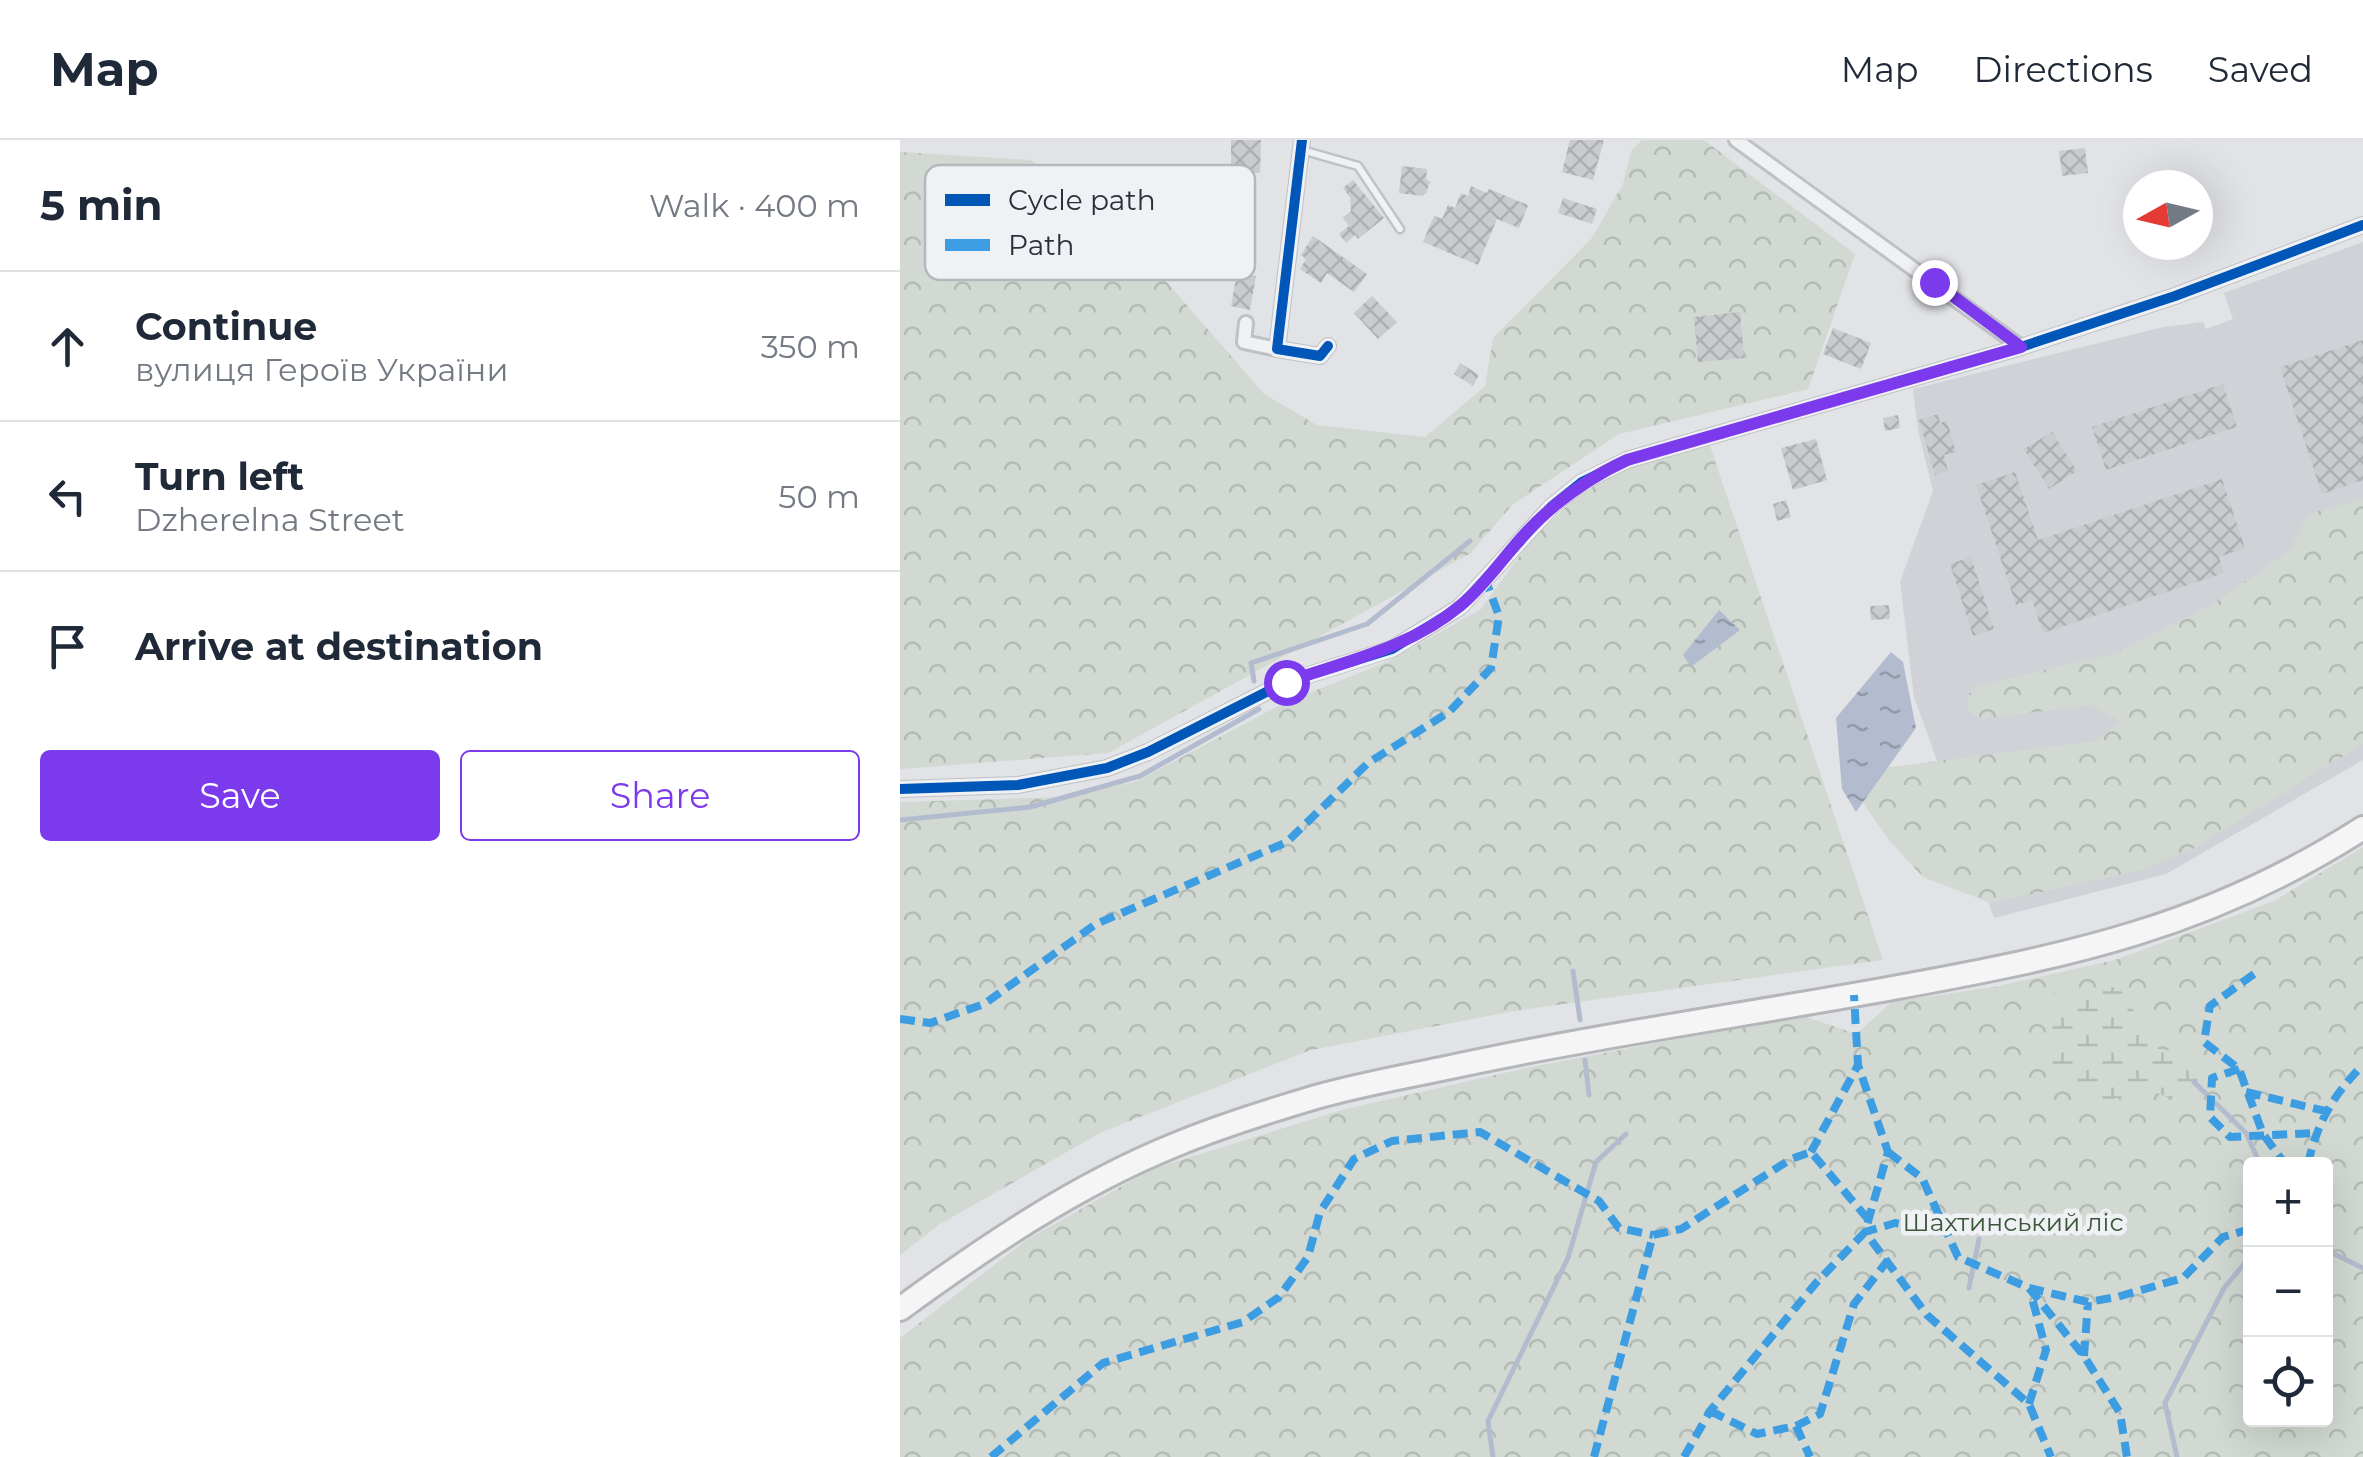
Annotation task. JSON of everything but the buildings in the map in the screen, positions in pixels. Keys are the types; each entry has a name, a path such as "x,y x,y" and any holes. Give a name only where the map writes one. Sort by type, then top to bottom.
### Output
{"highway":[{"path":"900,1309 969,1259 1070,1197 1173,1145 1246,1120 1357,1087 1560,1044 2019,966 2114,942 2215,908 2308,862 2363,828"}],"street":[{"path":"1736,140 2021,347"},
{"path":"1278,349 1302,145"},
{"path":"900,789 1018,785 1107,768 1148,752 1286,682 1392,649 1428,628 1460,606 1486,581 1551,508 1582,482 1627,460 2021,347 2176,296 2363,225"},
{"path":"1246,324 1244,342 1320,356 1328,346"}],"lane":[{"path":"1302,145 1358,166 1400,229"}],"shaded area":[{"path":"2363,242 2363,760 2166,874 1994,918 1914,697 1900,582 1933,491 1913,389 2163,327 2203,322 2206,329 2233,319 2224,293"}],"green space":[{"path":"1642,140 1704,140 1855,254 1808,389 1619,434 1512,505 1471,553 1108,753 900,769 900,152 1031,160 1037,165 925,165 925,280 1165,280 1264,394 1317,425 1425,437 1485,386 1493,338 1592,238 1623,184 1631,151"},
{"path":"1709,443 1883,960 1514,1011 1311,1050 1102,1132 940,1224 900,1255 900,802 1063,797 1135,782 1282,704 1391,660 1481,609 1535,535 1581,494 1630,465"},
{"path":"2363,499 2363,744 2196,847 2146,869 1991,903 1923,877 1888,839 1843,773 2096,741 2121,721 2091,705 1982,719 1968,711 1967,697 1976,686 2109,655 2213,604 2290,550 2308,514"},
{"name":"Шахтинський ліс","path":"2363,847 2363,1457 900,1457 900,1338 1028,1239 1152,1169 1342,1110 1526,1068 1801,1015 1856,1034 1892,1002 1994,987 2115,960 2274,901"},
{"path":"2118,986 2158,1049 2191,1053 2207,1088 2180,1103 2153,1091 2097,1102 2055,1080 2046,1020 2051,1009 2046,1001 2054,993 2069,997"}],"water":[{"path":"1719,610 1740,630 1691,667 1683,655"},
{"path":"1891,652 1903,662 1916,728 1856,812 1842,789 1836,718"}],"waterway":[{"path":"1254,681 1251,663 1367,624 1470,541"},
{"path":"900,820 1030,807 1140,776 1259,709"},
{"path":"1573,971 1580,1020"},
{"path":"1585,1060 1589,1095"},
{"path":"2194,1082 2246,1133 2257,1157"},
{"path":"1493,1457 1488,1421 1568,1258 1596,1162 1626,1134"},
{"path":"1969,1288 1979,1239"},
{"path":"2333,1253 2363,1268"},
{"path":"2177,1457 2165,1403 2224,1288 2243,1265"}],"marked path":[{"path":"900,1019 930,1023 984,1004 1096,924 1287,842 1368,763 1449,712 1491,668 1499,616 1486,581"},
{"path":"2254,974 2210,1006 2204,1042 2239,1069 2263,1134 2280,1157"},
{"path":"1684,1457 1710,1411 1816,1283 1865,1232 1888,1152 1858,1065 1854,995"},
{"path":"1811,1152 1858,1065"},
{"path":"2310,1157 2328,1110 2363,1065"},
{"path":"2239,1069 2212,1078 2210,1117 2230,1137 2315,1133"},
{"path":"2246,1092 2325,1111"},
{"path":"991,1457 1103,1363 1243,1322 1279,1297 1308,1257 1320,1212 1354,1159 1392,1141 1480,1132 1599,1201 1619,1228 1653,1235"},
{"path":"1594,1457 1653,1235 1681,1229 1791,1159 1811,1152 1867,1218"},
{"path":"1888,1152 1922,1178 1958,1257 2029,1288 2088,1302 2183,1278 2223,1237 2243,1231"},
{"path":"1944,1232 1895,1223 1865,1232 1927,1315 2029,1404 2051,1457"},
{"path":"1710,1411 1757,1434 1796,1426 1820,1414 1854,1304 1888,1260"},
{"path":"2029,1288 2084,1356 2120,1413 2127,1457"},
{"path":"2029,1404 2046,1350 2032,1298"},
{"path":"2084,1356 2088,1302"},
{"path":"1796,1426 1810,1457"}],"cycle path":[{"path":"1302,140 1277,349 1320,356 1328,346"},
{"path":"900,789 1018,785 1107,768 1148,752 1286,682 1392,649 1460,607 1551,507 1582,482 1627,460 2021,347 2175,296 2363,225"}],"route":[{"path":"1286,682 1392,649 1428,628 1460,606 1486,581 1551,508 1582,482 1627,460 2021,347 1934,282"}]}
